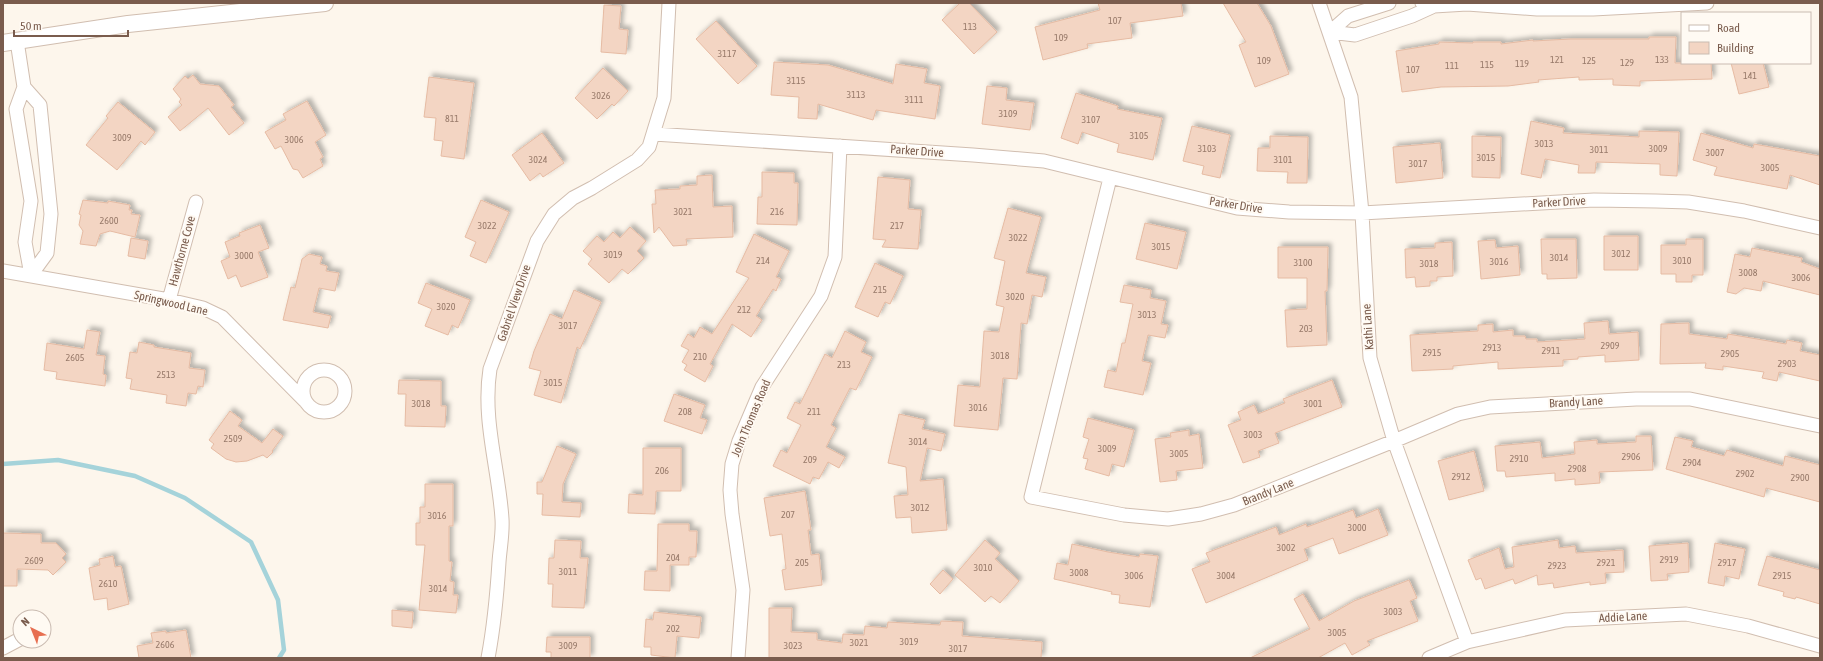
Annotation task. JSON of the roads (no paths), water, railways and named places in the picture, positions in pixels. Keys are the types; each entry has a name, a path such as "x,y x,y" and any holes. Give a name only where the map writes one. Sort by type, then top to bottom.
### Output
{"street":[{"path":"30,275 47,253 51,214 40,105 24,87 10,42 128,24 325,3"},
{"name":"Gabriel View Drive","path":"488,658 495,623 502,521 498,484 490,444 488,386 490,369 537,240 554,214 573,198 637,160 649,147 664,98 669,3"},
{"name":"Kathi Lane","path":"1319,3 1351,97 1362,212 1370,358 1394,441 1467,642"},
{"path":"1330,32 1348,16 1389,3"},
{"path":"1330,32 1356,35 1412,16 1428,4 1467,4 1537,9 1585,9 1707,3"},
{"path":"24,87 16,109 31,201 25,242 30,275"},
{"name":"Parker Drive","path":"654,134 1044,161 1237,208 1289,212 1362,212 1594,200 1656,201 1722,207 1820,228"},
{"name":"John Thomas Road","path":"738,658 743,590 732,514 730,490 732,464 739,441 762,387 821,296 835,257 840,146"},
{"name":"Brandy Lane","path":"1110,178 1031,497 1124,515 1168,519 1201,514 1234,505 1458,414 1490,407 1636,399 1690,399 1820,426"},
{"name":"Hawthorne Cove","path":"169,300 196,202"},
{"name":"Springwood Lane","path":"3,271 169,300 203,308 222,317 305,401"},
{"name":"Addie Lane","path":"1429,658 1467,642 1565,620 1686,614 1748,626 1820,646"},
{"path":"3,648 12,643"}],"waterway":[{"path":"3,464 58,460 135,476 185,498 251,542 278,600 284,650 279,658"}]}
